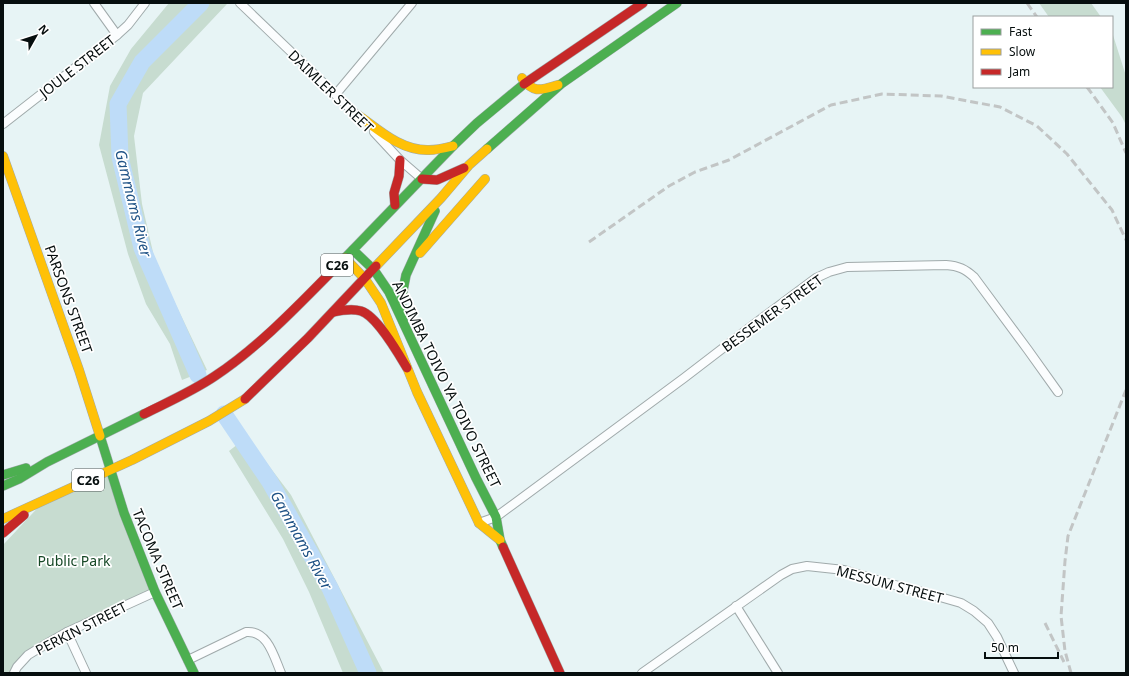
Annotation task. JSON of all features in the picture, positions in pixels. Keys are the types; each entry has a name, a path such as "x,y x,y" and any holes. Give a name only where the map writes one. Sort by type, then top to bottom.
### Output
{"main road":[{"name":"C26","path":"3,486 19,479 47,462 186,394 215,376 265,336 353,250 453,146 523,80 643,3"},
{"name":"C26","path":"3,519 132,460 209,421 244,400 262,384 374,270 441,198 469,165 561,84 677,3"},
{"path":"523,80 530,88 537,91 561,84"},
{"path":"358,115 391,138 409,148 425,150 453,146"},
{"name":"PARSONS STREET","path":"3,156 76,363 101,436 105,453"},
{"path":"396,205 394,193 399,176 400,160"},
{"path":"422,179 437,180 469,165"},
{"path":"410,263 485,179"},
{"path":"403,321 401,300 402,286 410,263 441,198"},
{"name":"ANDIMBA TOIVO YA TOIVO STREET","path":"353,250 374,270 389,292 414,348 496,517 500,540 560,673"},
{"name":"ANDIMBA TOIVO YA TOIVO STREET","path":"345,258 365,279 381,303 422,404 479,524 500,540"},
{"path":"333,312 343,309 353,309 363,311 371,315 378,323 407,368"},
{"name":"TACOMA STREET","path":"105,453 124,513 155,592 194,673"},
{"path":"3,475 47,462"},
{"path":"3,533 16,520 45,500"}],"street":[{"path":"94,3 117,35"},
{"name":"JOULE STREET","path":"3,124 117,35 128,25 145,3"},
{"name":"DAIMLER STREET","path":"240,3 358,115 400,160 422,179"},
{"path":"336,94 412,3"},
{"name":"BESSEMER STREET","path":"479,524 496,517 816,278 829,272 847,267 946,265 965,269 978,283 1058,392"},
{"name":"MESSUM STREET","path":"642,673 781,575 792,569 807,566 844,570 961,603 974,611 988,623 997,637 1014,673"},
{"name":"PERKIN STREET","path":"14,673 16,668 28,655 67,632 155,592"},
{"path":"736,606 778,673"},
{"path":"188,660 246,632 253,631 259,634 266,641 281,673"},
{"path":"67,632 86,673"}],"green space":[{"path":"169,3 227,4 143,93 134,136 142,204 155,261 207,370 182,380 170,344 146,304 128,254 99,145 110,86 131,49"},
{"path":"1039,3 1091,3 1100,16 1048,16"},
{"path":"1113,35 1126,76 1126,125 1122,117 1101,88 1113,88"},
{"path":"247,437 291,495 384,673 343,673 309,592 283,539 229,451"},
{"name":"Public Park","path":"110,469 155,592 28,655 14,673 3,673 3,545 45,500"}],"waterway":[{"name":"Gammams River","path":"198,375 142,248 120,157 118,104 142,62 201,3"},
{"name":"Gammams River","path":"224,414 270,482 330,588 368,673"}],"railway":[{"path":"1027,3 1036,16"},
{"path":"1088,88 1113,123 1126,153"},
{"path":"589,242 669,186 695,172 729,160 831,105 882,94 941,96 1000,107 1037,126 1067,154 1112,210 1126,240"},
{"path":"1071,673 1065,651 1061,616 1068,536 1126,390"},
{"path":"1045,623 1064,662"}],"traffic: fast":[{"path":"487,149 561,84 677,3"},
{"path":"344,259 453,146 477,123 524,84"},
{"path":"403,321 401,301 406,275 435,211"},
{"path":"353,250 374,270 389,292 476,478 496,517 500,540 503,547"},
{"path":"3,486 19,479 47,462 144,414"},
{"path":"100,436 124,513 155,592 194,673"},
{"path":"3,475 26,468"}],"traffic: slow":[{"path":"522,78 530,87 534,89 542,89 558,85"},
{"path":"358,115 382,133 409,147 429,150 453,146"},
{"path":"376,266 441,198 469,165 487,149"},
{"path":"3,156 79,370 100,436"},
{"path":"420,253 485,179"},
{"path":"345,258 365,279 381,303 417,392 479,523 500,540"},
{"path":"3,519 132,460 209,421 245,399"}],"traffic: jam":[{"path":"524,84 643,3"},
{"path":"395,205 394,193 399,176 400,160"},
{"path":"422,179 437,180 464,168"},
{"path":"144,414 198,387 250,350 282,321 344,259"},
{"path":"245,399 308,338 376,266"},
{"path":"333,312 354,310 367,314 387,336 407,368"},
{"path":"3,533 24,515"},
{"path":"503,547 560,673"}]}
